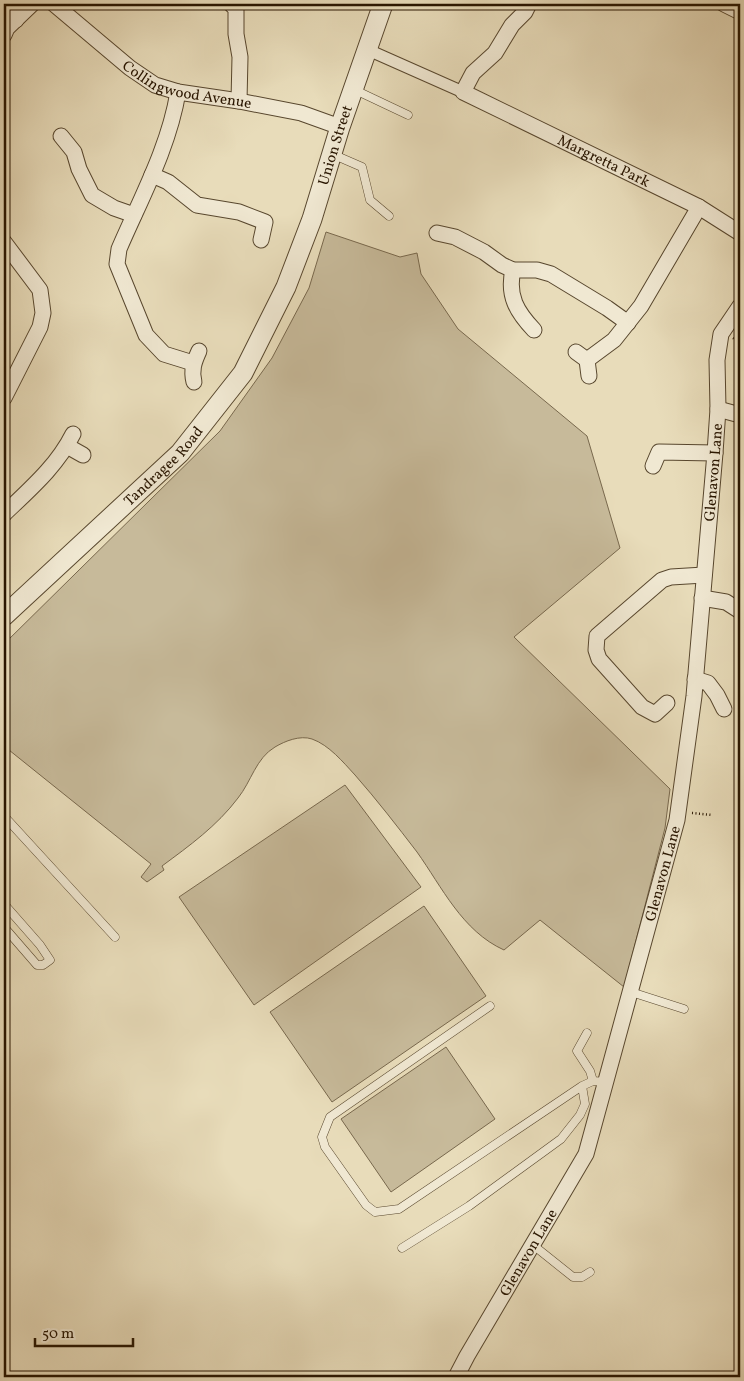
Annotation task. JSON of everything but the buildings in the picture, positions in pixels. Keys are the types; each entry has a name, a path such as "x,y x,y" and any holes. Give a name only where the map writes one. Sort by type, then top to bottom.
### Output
{"street":[{"path":"4,35 7,28 32,4"},
{"name":"Collingwood Avenue","path":"54,4 130,68 155,85 178,92 301,113 340,127"},
{"path":"231,4 236,9 236,34 240,57 239,101"},
{"name":"Union Street","path":"286,287 312,219 340,127 383,4"},
{"path":"464,92 473,73 495,53 512,25 525,12 529,4"},
{"path":"724,4 740,12"},
{"path":"4,8 16,20"},
{"name":"Margretta Park","path":"366,49 464,92 699,207 740,234"},
{"path":"178,92 175,108 160,155 119,249 117,264 146,335 164,354 196,357 192,373 194,382"},
{"path":"61,136 74,152 79,169 92,195 114,208 134,215"},
{"path":"152,175 168,182 197,205 239,212 265,222 261,240"},
{"path":"589,376 581,356 614,340 628,323 641,306 699,207"},
{"path":"437,233 455,237 513,270 537,270 551,274 628,323"},
{"path":"4,242 40,290 43,312 40,327 4,398"},
{"path":"513,270 510,284 516,308 534,330"},
{"name":"Tandragee Road","path":"4,616 180,454 243,373 286,287"},
{"name":"Glenavon Lane","path":"456,1377 586,1154 600,1082 631,992 678,810 695,679 715,453 718,409 717,360 723,330 740,306"},
{"path":"718,409 740,415"},
{"path":"4,514 48,472 70,440 83,455"},
{"path":"653,466 659,452 715,453"},
{"path":"667,703 655,714 642,706 599,658 596,650 597,636 662,580 672,577 704,575"},
{"path":"702,598 726,602 740,611"},
{"path":"695,679 708,682 724,709"}],"lane":[{"path":"353,89 408,115"},
{"path":"332,154 362,167 370,200 388,216"},
{"path":"4,816 115,937"},
{"path":"4,904 40,945 50,960 43,965 37,965 4,927"},
{"path":"631,992 684,1009"},
{"path":"490,1006 330,1116 322,1137 325,1148 366,1205 376,1212 398,1209 582,1086 600,1082 577,1051 586,1033"},
{"path":"402,1248 469,1206 561,1139 580,1115 585,1104 582,1086"},
{"path":"533,1245 573,1277 582,1277 590,1272"}],"path":[{"path":"678,810 712,815"}],"shaded area":[{"path":"326,232 400,257 417,253 421,274 458,329 587,436 620,548 514,637 670,789 665,828 624,987 540,920 504,950 476,932 454,907 417,852 363,784 335,754 324,745 312,739 293,739 268,752 258,764 243,792 221,818 162,866 164,870 147,882 141,877 151,864 4,746 4,644 220,431 272,358 309,288"},
{"path":"345,785 421,887 254,1005 179,897"},
{"path":"424,906 486,996 332,1102 270,1012"},
{"path":"446,1047 495,1119 391,1192 341,1119"}]}
